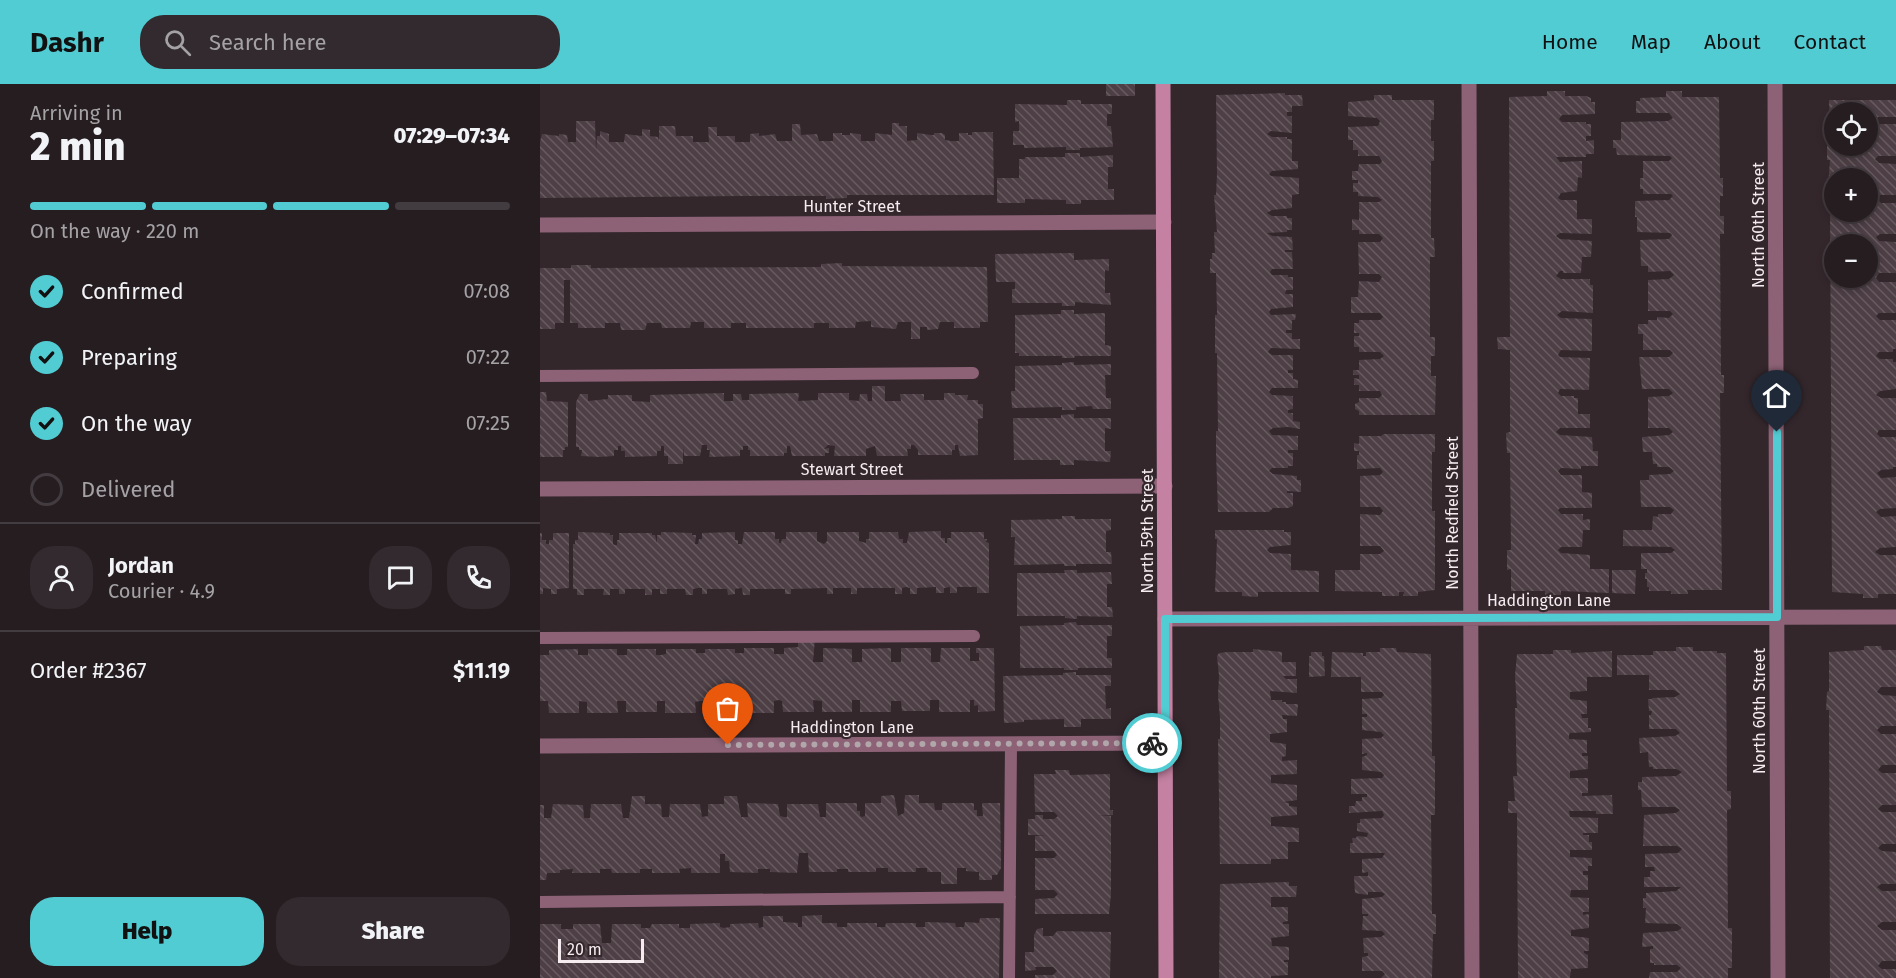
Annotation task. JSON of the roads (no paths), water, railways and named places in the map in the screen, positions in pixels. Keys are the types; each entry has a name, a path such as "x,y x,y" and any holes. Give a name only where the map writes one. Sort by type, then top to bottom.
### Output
{"street":[{"name":"North 59th Street","path":"1163,84 1166,978"},
{"name":"North Redfield Street","path":"1469,84 1472,978"},
{"name":"North 60th Street","path":"1775,84 1778,978"},
{"name":"Hunter Street","path":"540,225 1164,222"},
{"name":"Stewart Street","path":"540,489 1165,486"},
{"name":"Haddington Lane","path":"1165,619 1896,617"},
{"name":"Haddington Lane","path":"540,746 1165,743"}],"lane":[{"path":"540,376 973,374"},
{"path":"540,638 974,636"},
{"path":"1009,978 1011,744"},
{"path":"540,902 1010,897"}]}
